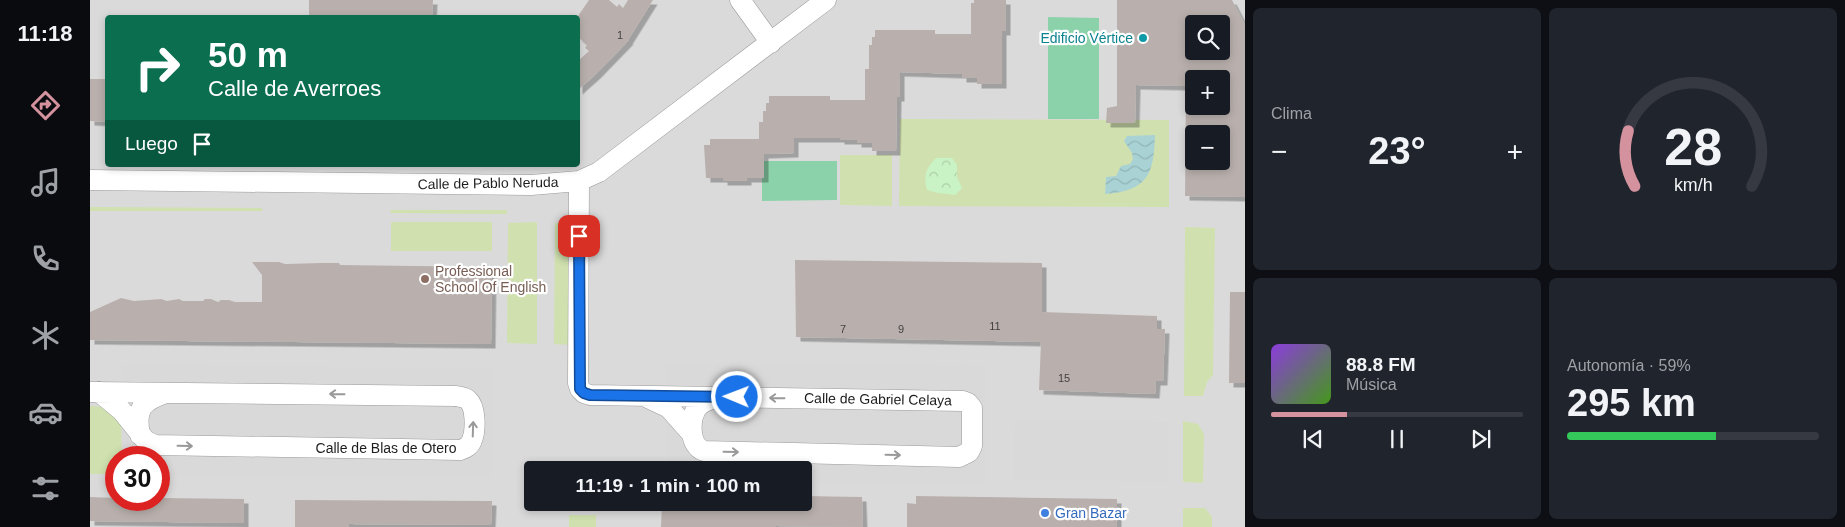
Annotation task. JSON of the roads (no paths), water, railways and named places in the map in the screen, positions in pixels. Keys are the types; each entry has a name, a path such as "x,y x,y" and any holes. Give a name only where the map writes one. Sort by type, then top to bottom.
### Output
{"street":[{"path":"740,0 771,43"},
{"name":"Calle de Pablo Neruda","path":"90,180 531,185 579,181 599,172 826,0"},
{"name":"Calle de Gabriel Celaya","path":"579,181 578,358 580,389 584,393 590,395 963,401 972,408 972,446 969,452 959,457 704,451 699,450 692,434 669,408 644,396"},
{"name":"Calle de Blas de Otero","path":"94,392 456,396 467,399 471,404 474,433 472,441 467,447 460,450 155,445 146,441 140,435 122,411 94,392"},
{"name":"Calle de Blas de Otero","path":"140,435 137,421 139,411 146,402 170,392"},
{"path":"692,434 694,414 698,407 718,396"}],"water":[{"path":"1155,135 1153,160 1146,178 1131,189 1105,194 1106,177 1116,176 1121,166 1130,164 1133,159 1132,153 1124,141 1127,136"}],"place":[{"name":"Edificio Vértice","path":"1143,38"},
{"name":"Professional School Of English","path":"425,279"},
{"name":"Gran Bazar","path":"1045,513"}]}
